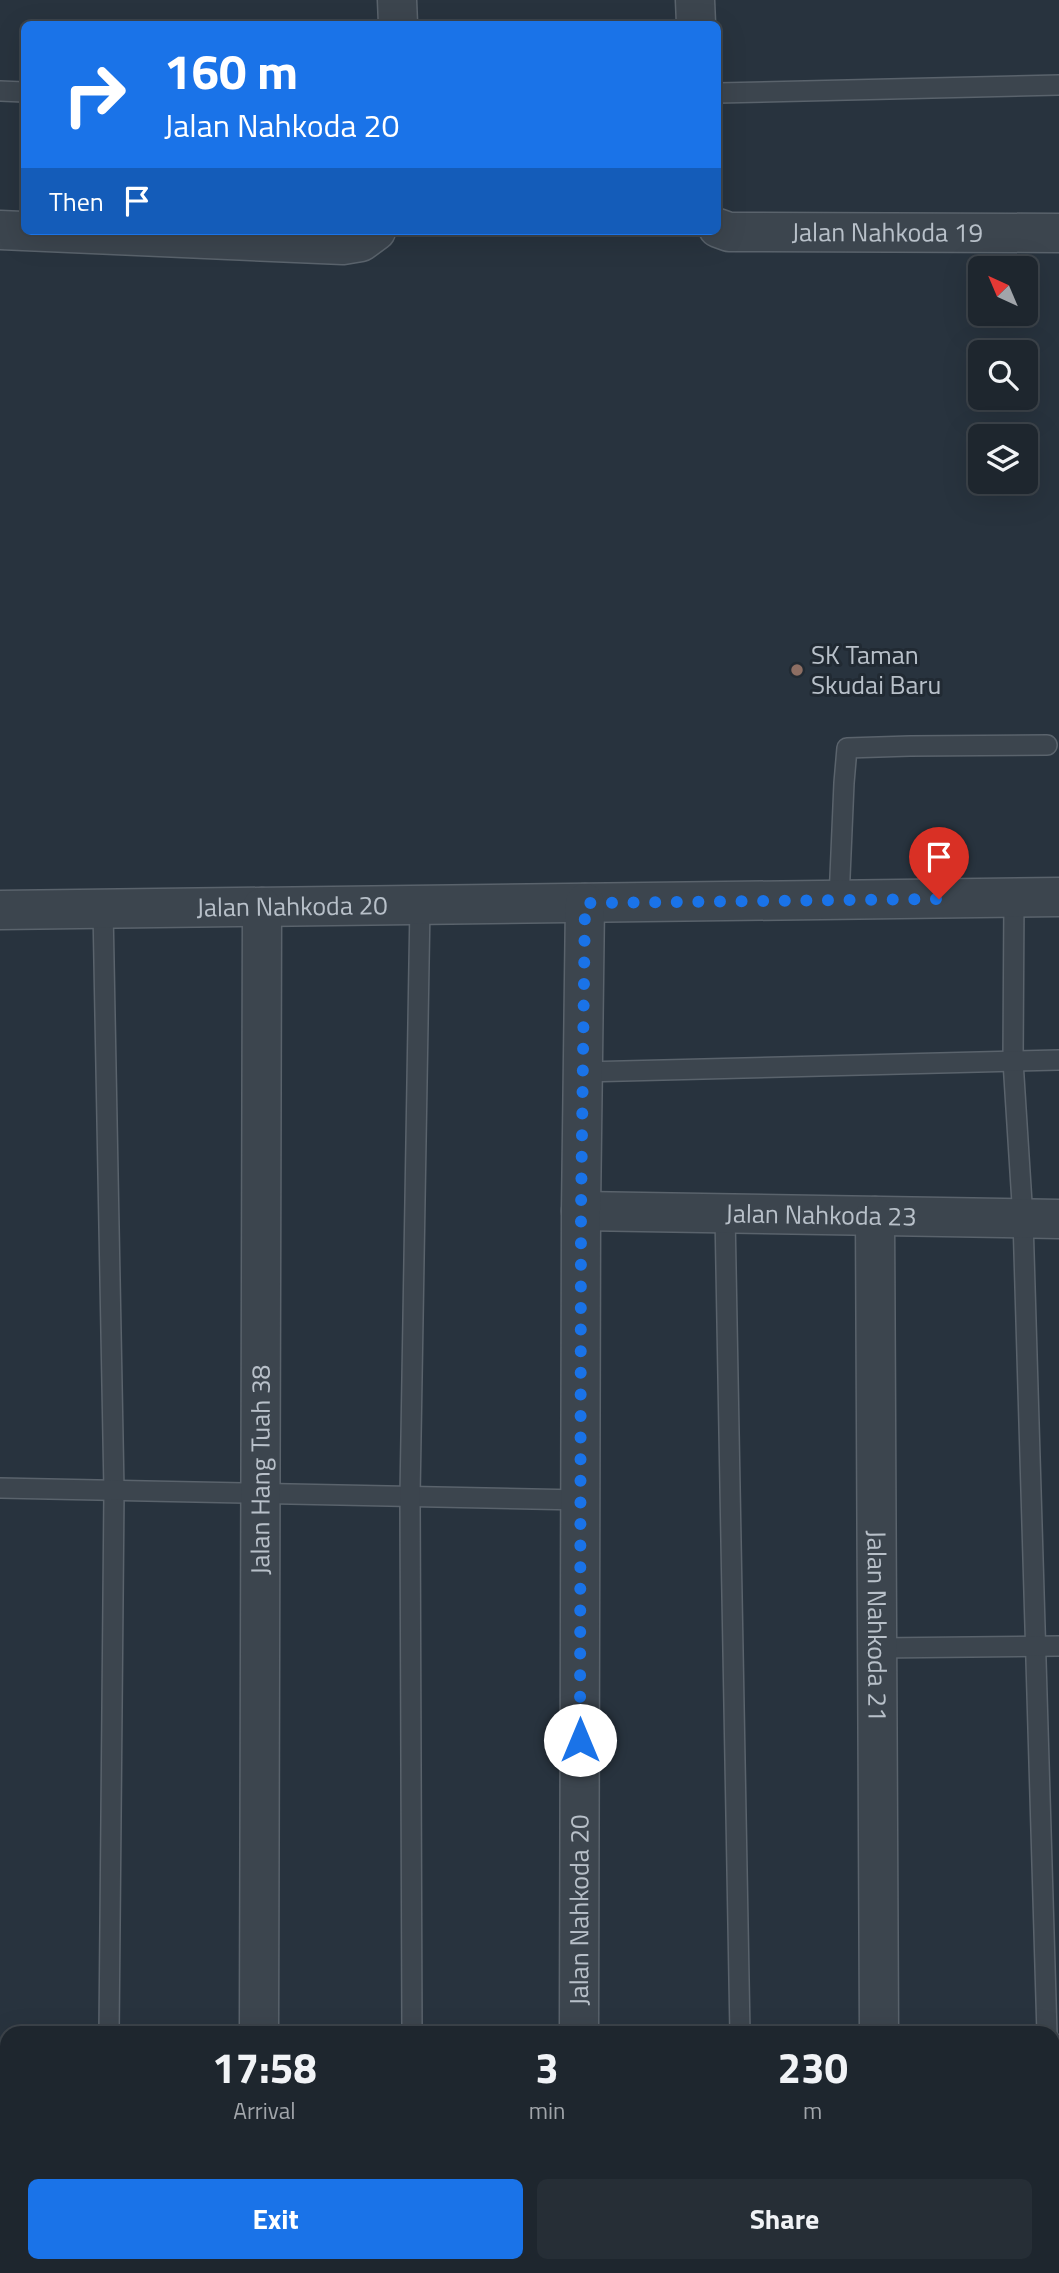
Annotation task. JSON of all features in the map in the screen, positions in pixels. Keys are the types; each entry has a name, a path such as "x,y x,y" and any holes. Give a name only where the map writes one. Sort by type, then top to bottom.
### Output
{"street":[{"path":"397,0 398,21"},
{"path":"695,0 696,21"},
{"name":"Jalan Nahkoda 19","path":"721,229 729,232 1059,233"},
{"path":"0,230 21,230"},
{"path":"225,235 360,238"},
{"name":"Jalan Nahkoda 20","path":"0,910 1059,897"},
{"name":"Jalan Nahkoda 20","path":"579,2026 581,1211 585,903"},
{"name":"Jalan Hang Tuah 38","path":"259,2026 262,907"},
{"name":"Jalan Nahkoda 23","path":"581,1211 1041,1219"},
{"name":"Jalan Nahkoda 21","path":"875,1216 879,2026"}],"lane":[{"path":"721,93 1059,85"},
{"path":"0,91 21,92"},
{"path":"839,900 847,748 1047,745"},
{"path":"1014,898 1013,1061 1041,1219 1036,1648 1047,2026"},
{"path":"412,2026 410,1496 420,905"},
{"path":"103,909 114,1491 109,2026"},
{"path":"583,1072 1059,1060"},
{"path":"725,1213 740,2026"},
{"path":"0,1488 581,1500"},
{"path":"877,1648 1059,1646"}],"place":[{"name":"SK Taman Skudai Baru","path":"797,670"}],"route":[{"path":"580,1740 581,1211 585,903 939,899"}]}
